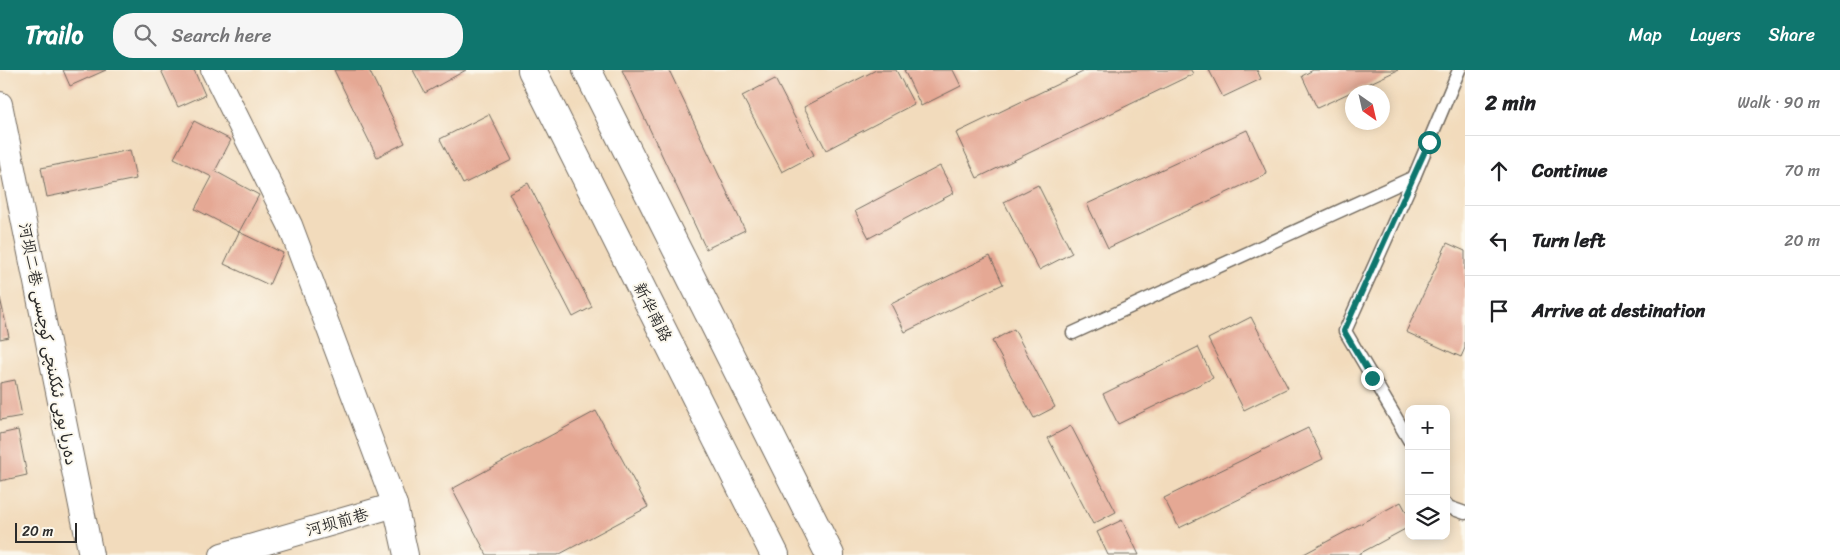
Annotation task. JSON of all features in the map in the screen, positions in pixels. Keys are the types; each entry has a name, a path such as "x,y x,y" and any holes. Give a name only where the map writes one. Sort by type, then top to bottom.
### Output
{"main road":[{"name":"新华南路","path":"532,70 775,555"},
{"path":"587,70 830,555"}],"street":[{"path":"214,70 290,225 395,505 406,555"},
{"name":"河坝二巷 دەريا بويى ئىككىنچى كوچىسى","path":"0,104 91,555"},
{"name":"河坝前巷","path":"222,555 395,505"}],"lane":[{"path":"1405,433 1344,331 1414,177 1459,70"},
{"path":"1073,333 1414,177"},
{"path":"1450,508 1465,513"}],"building":[{"path":"63,70 106,70 70,86"},
{"path":"161,70 194,70 205,95 178,107"},
{"path":"334,70 369,70 405,143 377,157"},
{"path":"413,70 466,70 425,93"},
{"path":"622,70 669,70 745,230 706,249"},
{"path":"876,70 896,70 914,104 826,150 804,107"},
{"path":"904,70 953,70 961,86 921,106"},
{"path":"1087,70 1191,70 1193,74 977,178 956,133"},
{"path":"1209,70 1257,70 1261,79 1223,97"},
{"path":"1313,70 1398,70 1366,85 1345,85 1345,95 1317,108 1302,76"},
{"path":"775,79 814,155 782,172 742,96"},
{"path":"489,114 512,160 463,184 440,139"},
{"path":"194,121 231,140 215,171 259,195 239,232 195,209 212,177 174,158"},
{"path":"1247,130 1267,174 1108,248 1087,204"},
{"path":"130,150 136,179 47,197 41,168"},
{"path":"940,166 954,193 869,238 855,211"},
{"path":"528,183 592,307 573,317 509,193"},
{"path":"1038,185 1072,253 1039,270 1004,202"},
{"path":"239,232 283,253 269,285 224,264"},
{"path":"1447,243 1465,251 1465,348 1461,357 1406,332"},
{"path":"990,256 1003,284 905,332 891,304"},
{"path":"0,298 9,337 0,339"},
{"path":"1251,317 1288,388 1244,410 1208,339"},
{"path":"1014,329 1055,407 1034,418 992,341"},
{"path":"1198,347 1213,378 1118,424 1103,394"},
{"path":"15,380 22,416 0,420 0,383"},
{"path":"596,411 648,507 558,555 487,555 452,489"},
{"path":"1071,426 1116,512 1093,524 1048,438"},
{"path":"1308,428 1323,459 1179,528 1164,498"},
{"path":"18,430 27,475 0,481 0,434"},
{"path":"1401,502 1405,510 1405,529 1357,555 1302,555"},
{"path":"1122,520 1139,555 1108,555 1097,532"}],"route":[{"path":"1372,378 1344,331 1429,142"}]}
